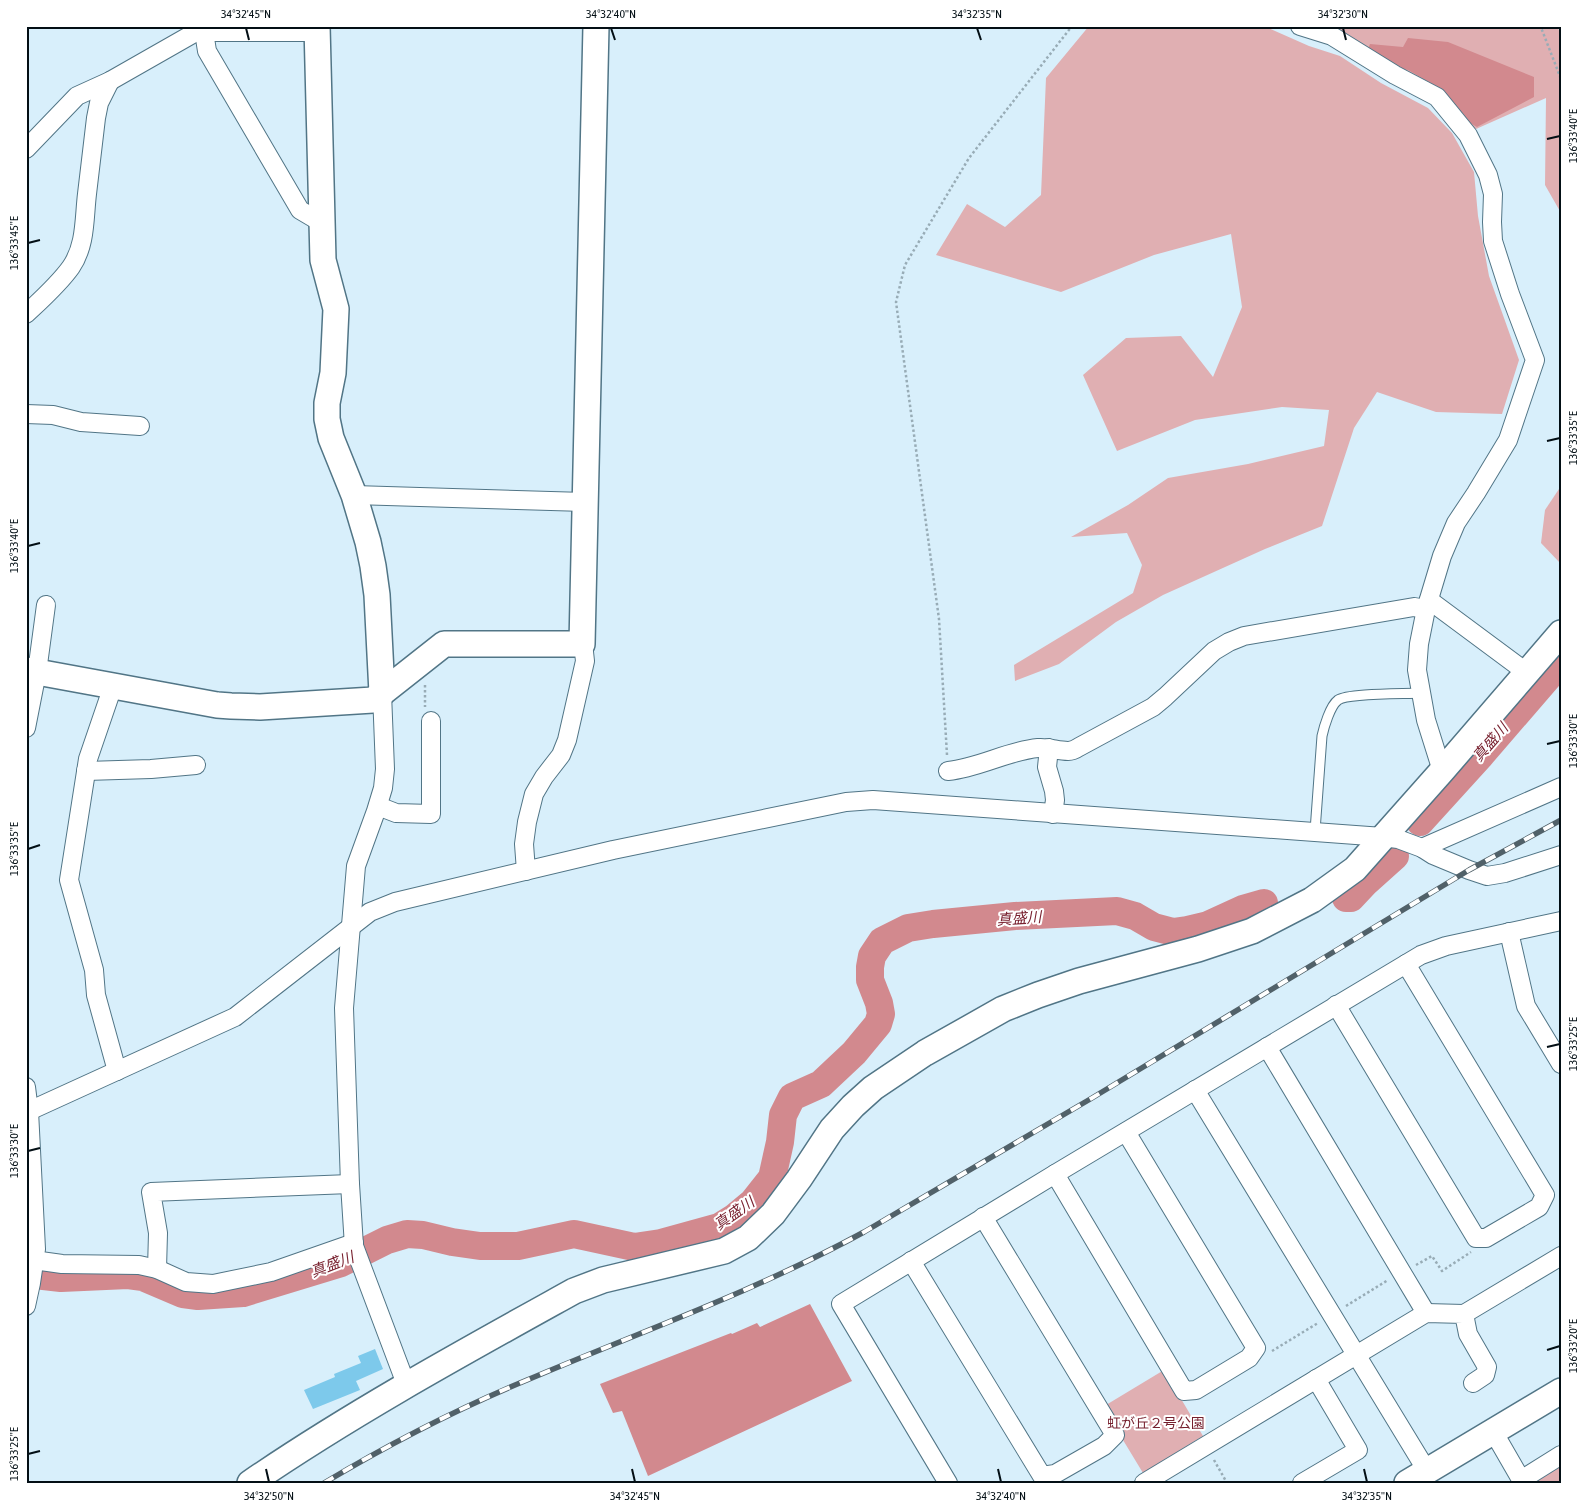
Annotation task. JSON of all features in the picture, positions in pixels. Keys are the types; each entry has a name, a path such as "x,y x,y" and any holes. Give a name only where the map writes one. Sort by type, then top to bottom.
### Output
{"street":[{"path":"526,871 524,844 534,794 561,755 567,740 585,661 582,644 596,26"},
{"path":"1300,26 1332,36 1395,75 1437,97 1468,135 1488,175 1493,194 1493,241 1510,294 1535,360 1508,440 1456,523 1442,556 1427,604 1417,657 1417,670 1420,693 1430,734 1442,771"},
{"path":"26,149 77,96 110,81 196,32 317,29 322,260 336,309 327,419 331,438 354,495 373,566 377,594 385,769 383,788 378,806 356,866 350,927 344,1008 350,1184 354,1244 406,1384"},
{"path":"204,32 207,51 300,210 322,223"},
{"path":"26,314 71,267 79,252 85,234 85,215 96,118 99,103 110,81"},
{"path":"26,414 53,415 81,422 140,426"},
{"path":"354,495 585,502"},
{"path":"948,771 962,770 1020,751 1038,748 1069,751 1079,747 1153,707 1214,651 1244,636 1427,604 1526,672"},
{"path":"26,728 32,671 46,605"},
{"path":"250,1483 300,1448 406,1384 566,1295 586,1286 627,1274 706,1256 737,1245 748,1238 772,1214 832,1129 873,1088 925,1053 1003,1009 1038,994 1079,981 1198,949 1252,931 1312,900 1329,889 1355,869 1561,633"},
{"path":"32,671 231,706 260,707 373,700 444,644 582,644"},
{"path":"113,686 88,759 69,880 94,970 96,995 117,1071"},
{"path":"378,806 396,813 431,814 431,721"},
{"path":"1049,748 1047,767 1054,791 1053,814"},
{"path":"86,771 151,769 196,765"},
{"path":"1422,848 1561,787"},
{"path":"28,1111 235,1017 370,912 395,902 613,850 846,802 873,800 1383,837 1398,839 1487,876 1506,873 1561,855"},
{"path":"948,1483 841,1304 1421,955 1441,947 1561,922"},
{"path":"1509,932 1526,1006 1561,1064"},
{"path":"1336,1006 1476,1238 1486,1238 1539,1207 1545,1195 1406,964"},
{"path":"1267,1047 1426,1313"},
{"path":"26,1087 36,1249 32,1261 32,1283 26,1306"},
{"path":"1195,1090 1356,1355 1417,1477 1561,1391"},
{"path":"1055,1174 1184,1391 1196,1390 1249,1358 1256,1348 1126,1132"},
{"path":"157,1269 158,1233 151,1192 350,1184"},
{"path":"911,1261 1042,1476 1055,1474 1104,1446 1115,1435 983,1217"},
{"path":"32,1261 62,1264 131,1264 157,1269 186,1282 200,1284 226,1282 271,1272 354,1244"},
{"path":"1144,1483 1426,1313 1464,1314 1561,1256"},
{"path":"1464,1314 1468,1334 1487,1368 1485,1375 1472,1383"},
{"path":"1302,1483 1358,1450 1316,1379"},
{"path":"1493,1431 1522,1481 1561,1455"}],"lane":[{"path":"1315,831 1322,736 1333,705 1338,700 1352,696 1420,693"}],"path":[{"path":"948,771 940,619 896,302 905,265 969,158 1072,26"},
{"path":"1538,26 1542,30 1561,78"},
{"path":"424,682 426,718 431,721"},
{"path":"1416,1264 1432,1256 1442,1271 1475,1250"},
{"path":"1269,1354 1389,1280"},
{"path":"1206,1446 1227,1483"}],"green space":[{"path":"1089,26 1264,26 1309,46 1340,56 1381,83 1428,108 1452,133 1474,172 1478,216 1489,276 1519,360 1502,414 1436,412 1377,392 1354,428 1322,526 1265,549 1163,595 1116,622 1059,664 1015,681 1014,665 1133,593 1142,565 1127,533 1071,537 1128,505 1168,478 1248,464 1324,446 1329,410 1282,407 1195,420 1117,451 1083,375 1126,338 1181,336 1213,377 1242,307 1231,234 1154,255 1061,292 936,255 967,204 1005,227 1041,195 1046,78"},
{"path":"1328,26 1557,26 1561,35 1561,213 1545,185 1546,98 1476,129"},
{"path":"1561,486 1561,564 1541,543 1545,510"},
{"name":"虹が丘２号公園","path":"1164,1370 1203,1436 1143,1473 1123,1440 1124,1432 1106,1405"},
{"path":"1561,1466 1561,1483 1534,1483"}],"shaded area":[{"path":"1408,38 1448,42 1534,77 1534,97 1477,127 1470,123 1441,89 1408,70 1397,68 1368,49 1370,44 1403,47"},
{"path":"810,1304 852,1381 648,1476 622,1411 613,1413 600,1384 757,1323 760,1327"}],"building":[{"path":"375,1349 383,1369 356,1381 360,1390 313,1409 304,1390 335,1377 334,1374 361,1363 358,1356"}],"waterway":[{"name":"真盛川","path":"1420,822 1561,662"},
{"name":"真盛川","path":"1346,898 1351,898 1395,856"},
{"name":"真盛川","path":"26,1274 61,1278 128,1275 143,1277 183,1294 198,1296 243,1293 341,1263 387,1240 407,1234 423,1235 480,1246 518,1246 574,1234 634,1247 661,1243 719,1227 753,1202 772,1178 780,1142 783,1115 792,1097 821,1084 854,1053 878,1024 881,1014 870,980 870,967 872,956 882,941 908,928 933,924 1015,916 1117,911 1135,916 1154,927 1173,932 1208,925 1243,909 1264,903"}],"railway":[{"path":"324,1483 398,1441 449,1415 527,1380 740,1292 864,1232 1092,1098 1469,870 1561,820"}]}
